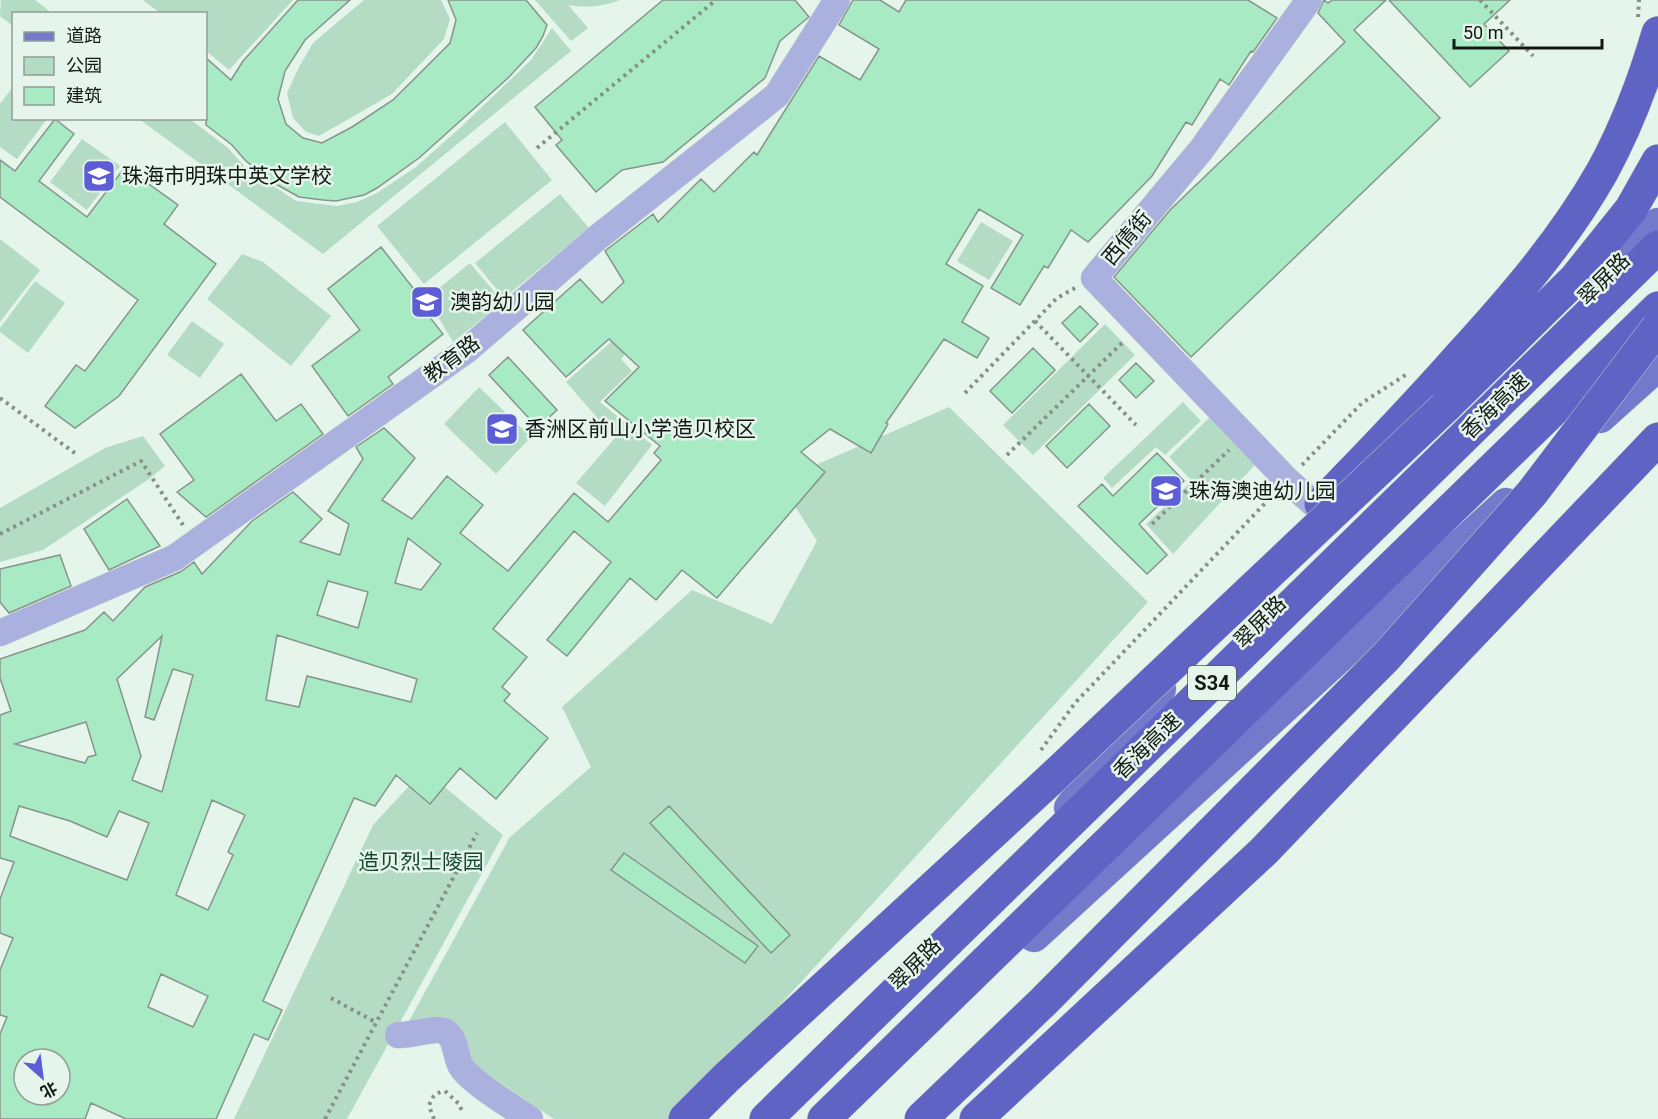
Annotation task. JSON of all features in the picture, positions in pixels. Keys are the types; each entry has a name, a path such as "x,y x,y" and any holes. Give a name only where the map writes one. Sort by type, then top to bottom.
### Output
{"highway":[{"path":"1236,588 1397,426 1484,330 1547,255 1602,171 1644,82 1648,26"},
{"path":"685,1119 726,1078 1052,778 1445,407 1575,279 1631,209 1658,161"},
{"name":"香海高速","path":"766,1119 1658,247"},
{"name":"香海高速","path":"824,1119 1658,308"},
{"path":"921,1119 1052,993 1386,657 1532,493 1658,327"},
{"path":"976,1119 1264,851 1658,439"}],"main road":[{"name":"翠屏路","path":"758,1119 1491,394 1658,224"},
{"path":"834,1119 1658,365"},
{"path":"1062,819 1236,588"}],"street":[{"name":"教育路","path":"0,633 174,558 467,350 597,238 777,95 837,0"},
{"name":"西倩街","path":"1308,0 1201,150 1094,278 1287,480 1317,507"},
{"path":"398,1035 409,1036 445,1031 453,1040 457,1060 465,1072 530,1119"}],"path":[{"path":"537,148 716,0"},
{"path":"1480,0 1533,56"},
{"path":"1639,0 1648,26"},
{"path":"965,393 1057,298 1094,278"},
{"path":"1035,321 1136,425"},
{"path":"1007,455 1140,326"},
{"path":"1041,751 1075,703 1287,480 1362,403 1409,373"},
{"path":"0,398 76,454"},
{"path":"1152,524 1245,435"},
{"path":"0,534 141,461 195,543"},
{"path":"325,1119 477,833"},
{"path":"331,998 398,1035"},
{"path":"434,1119 429,1106 431,1098 436,1093 445,1091 459,1104 462,1112"}],"green space":[{"path":"1,0 35,0 51,12 12,12 12,25 0,16"},
{"path":"143,0 293,0 229,70 207,52 207,12 159,12"},
{"path":"364,0 441,0 450,19 444,39 392,94 319,136 306,132 293,118 287,93 313,43"},
{"path":"535,0 620,0 594,6 568,5 588,28 571,41"},
{"path":"552,28 571,51 323,254 140,120 191,120 228,148 245,167 296,201 337,206 357,202 377,193 416,167 531,60"},
{"path":"12,88 12,120 46,120 17,159 0,147 0,104"},
{"path":"505,122 552,180 424,284 377,226"},
{"path":"82,139 120,166 87,210 50,182"},
{"path":"560,194 589,228 504,298 475,263"},
{"path":"981,222 1013,241 989,280 957,261"},
{"path":"0,239 40,270 0,322"},
{"path":"242,254 263,262 331,316 291,366 207,299"},
{"path":"470,263 503,302 453,342 427,298"},
{"path":"35,281 65,303 28,353 0,332 0,328"},
{"path":"192,321 224,344 200,378 167,355"},
{"path":"1105,324 1135,355 1033,455 1003,425"},
{"path":"630,325 642,336 621,359 632,371 600,402 652,445 605,506 576,483 615,438 566,382"},
{"path":"479,387 531,437 496,474 444,424"},
{"path":"1183,402 1201,421 1165,455 1156,447 1112,488 1103,478"},
{"path":"949,407 1148,602 676,1119 554,1119 409,1021 510,837 591,767 562,707 692,590 772,624 817,541 779,481"},
{"path":"1210,417 1255,465 1173,554 1146,524 1192,481 1169,457"},
{"path":"143,436 165,466 43,550 0,562 0,508 105,448"},
{"name":"造贝烈士陵园","path":"424,770 503,835 347,1119 234,1119 373,825"}],"building":[{"path":"298,0 350,0 305,40 285,71 278,99 286,124 303,138 322,143 352,127 393,100 450,43 456,20 448,0 526,0 547,25 536,48 508,78 419,158 364,195 336,201 299,197 274,183 206,125 207,59 231,80 243,61"},
{"path":"663,0 795,0 809,17 780,41 765,78 663,162 622,170 596,192 556,145 562,140 535,107"},
{"path":"853,0 880,0 899,12 906,0 1248,0 1277,18 1253,52 1251,51 1229,85 1220,79 1192,125 1186,122 1152,176 1088,242 1071,230 1048,268 1044,266 1020,305 991,288 1023,235 979,209 946,264 983,286 962,322 989,338 977,358 944,339 886,423 888,424 871,453 830,429 801,452 825,472 717,598 682,570 656,600 630,578 567,656 547,640 611,562 574,531 493,629 527,657 502,687 510,694 504,701 548,738 496,799 460,768 430,804 396,775 375,806 354,798 263,1001 282,1010 268,1040 254,1034 216,1119 126,1119 91,1103 85,1119 0,1119 0,1034 7,1017 0,1015 0,970 13,938 0,933 0,899 14,862 0,858 0,715 11,711 0,678 0,659 85,630 104,612 113,621 145,587 180,572 194,562 202,574 252,521 293,492 322,519 300,542 340,555 349,524 328,511 363,459 356,447 384,428 415,458 382,500 412,519 447,476 483,505 460,533 508,571 574,493 608,522 661,460 654,453 660,446 605,401 639,367 609,339 566,377 523,330 580,279 602,303 624,282 605,251 653,214 658,222 701,179 714,192 754,152 757,155 819,56 860,80 879,49 839,25","holes":["408,538 441,564 421,590 395,583","328,581 368,592 358,628 317,615","277,635 417,679 411,702 307,676 299,707 266,700","162,636 145,717 154,720 173,669 193,675 162,792 132,780 141,756 117,679","86,722 96,755 88,757 85,763 15,744","212,800 245,815 228,852 233,855 208,910 176,895","19,806 70,821 107,837 119,811 149,823 127,880 10,836","161,974 208,996 193,1027 148,1007"]},
{"path":"1324,0 1328,3 1332,0 1386,0 1354,30 1440,118 1191,357 1114,277 1171,209 1345,42 1318,13"},
{"path":"1389,0 1510,0 1484,24 1509,51 1470,87"},
{"path":"56,120 74,134 39,181 87,217 125,167 178,205 164,224 216,264 119,396 75,428 45,406 76,365 85,371 138,300 0,197 0,160 15,171"},
{"path":"381,247 424,302 420,305 443,334 388,377 393,384 348,416 312,366 360,330 328,289"},
{"path":"1080,306 1098,324 1080,342 1062,323"},
{"path":"1033,348 1055,370 1012,413 990,391"},
{"path":"508,357 557,410 538,428 489,375"},
{"path":"1136,363 1154,381 1136,398 1119,380"},
{"path":"241,374 276,421 301,404 323,434 206,517 177,492 194,480 160,434"},
{"path":"1089,404 1110,426 1067,468 1046,446"},
{"path":"1157,453 1184,481 1139,524 1167,555 1147,574 1078,506 1102,484 1113,496"},
{"path":"127,499 160,546 109,570 84,529"},
{"path":"60,555 71,586 9,613 0,602 0,569"},
{"path":"669,806 790,935 771,953 650,823"},
{"path":"624,853 758,946 745,963 611,870"}],"place":[{"name":"珠海市明珠中英文学校","path":"99,176"},
{"name":"澳韵幼儿园","path":"427,302"},
{"name":"香洲区前山小学造贝校区","path":"502,429"},
{"name":"珠海澳迪幼儿园","path":"1166,491"}]}
